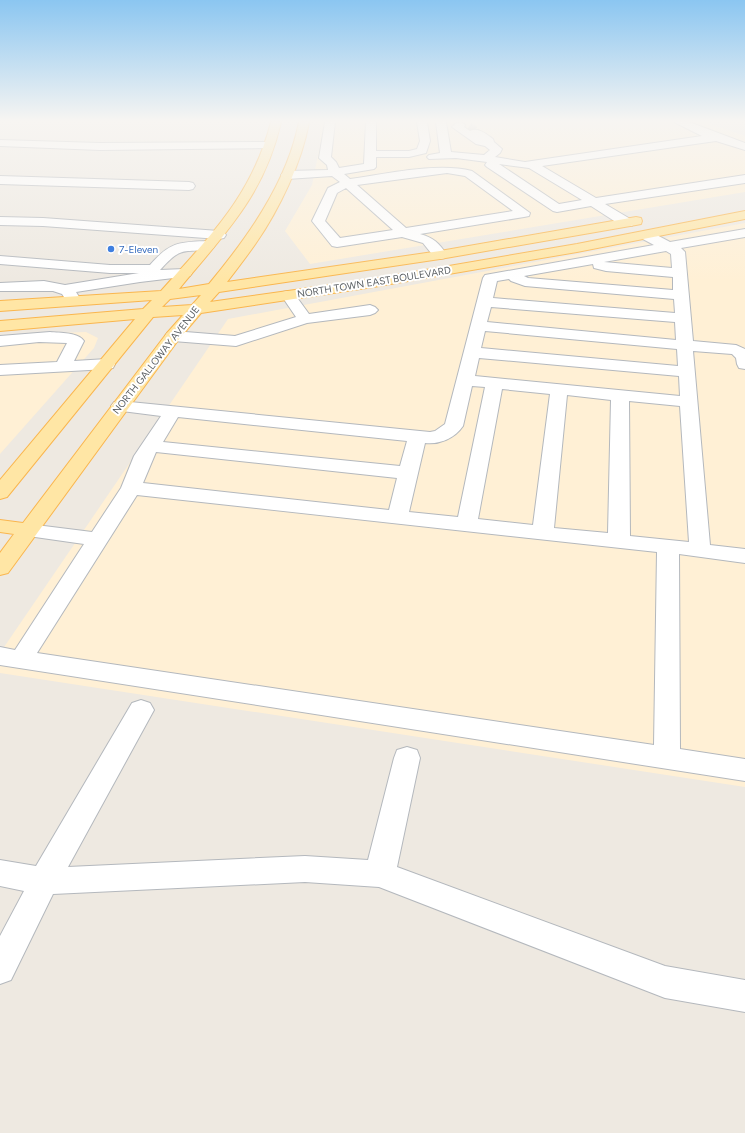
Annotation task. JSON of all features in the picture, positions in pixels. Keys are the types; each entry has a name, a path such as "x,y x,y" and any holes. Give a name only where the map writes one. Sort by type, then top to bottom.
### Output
{"main road":[{"path":"0,493 148,313 167,295 215,240 237,210 258,175 287,175"},
{"name":"NORTH GALLOWAY AVENUE","path":"0,568 173,336 215,287 251,241 287,175"},
{"name":"NORTH TOWN EAST BOULEVARD","path":"0,326 50,323 195,309 373,283 478,264 648,227 745,215"},
{"path":"627,223 648,227"},
{"name":"NORTH TOWN EAST BOULEVARD","path":"0,306 167,295 440,255 627,223"},
{"path":"462,251 478,264"},
{"path":"0,526 28,530"}],"street":[{"path":"338,175 404,233 428,240 440,255"},
{"path":"405,175 348,183 332,191 318,222 337,243 524,213 471,175"},
{"path":"506,175 557,208 745,179"},
{"path":"550,175 596,202 627,223"},
{"path":"0,180 189,186"},
{"path":"0,221 43,222 215,240"},
{"path":"648,227 668,247 678,252 700,550"},
{"path":"490,278 745,233"},
{"path":"0,287 41,286 65,289 98,286 152,272 170,251 176,248 215,240"},
{"path":"0,260 152,272 185,273"},
{"path":"589,260 606,267 679,273"},
{"path":"478,264 490,278"},
{"path":"509,275 525,282 681,295"},
{"path":"120,406 417,437 430,438 442,435 454,426 490,278"},
{"path":"65,289 74,302"},
{"path":"288,295 305,319"},
{"path":"484,302 682,318"},
{"path":"173,336 236,341 305,319 370,310"},
{"path":"40,338 50,323"},
{"path":"478,326 736,350 744,356 745,364"},
{"path":"0,341 60,337 76,341 63,366"},
{"path":"472,352 687,372"},
{"path":"0,370 107,364"},
{"path":"465,380 689,402"},
{"path":"467,525 494,383"},
{"path":"543,533 559,389"},
{"path":"619,541 620,395"},
{"path":"172,411 144,456 131,488 99,539 11,658 745,770"},
{"path":"397,517 417,437"},
{"path":"150,446 408,473"},
{"path":"131,488 745,556"},
{"path":"28,530 99,539"},
{"path":"667,758 668,547"},
{"path":"0,968 44,881 141,710"},
{"path":"380,874 407,758"},
{"path":"2,874 44,881 305,869 380,874 665,982 745,996"}],"shaded area":[{"path":"314,175 745,175 745,192 310,264 285,231 312,185"},
{"path":"745,223 745,787 0,673 0,653 228,319"},
{"path":"86,332 98,338 94,348 0,454 0,335"}],"place":[{"name":"7-Eleven","path":"111,249"}]}
